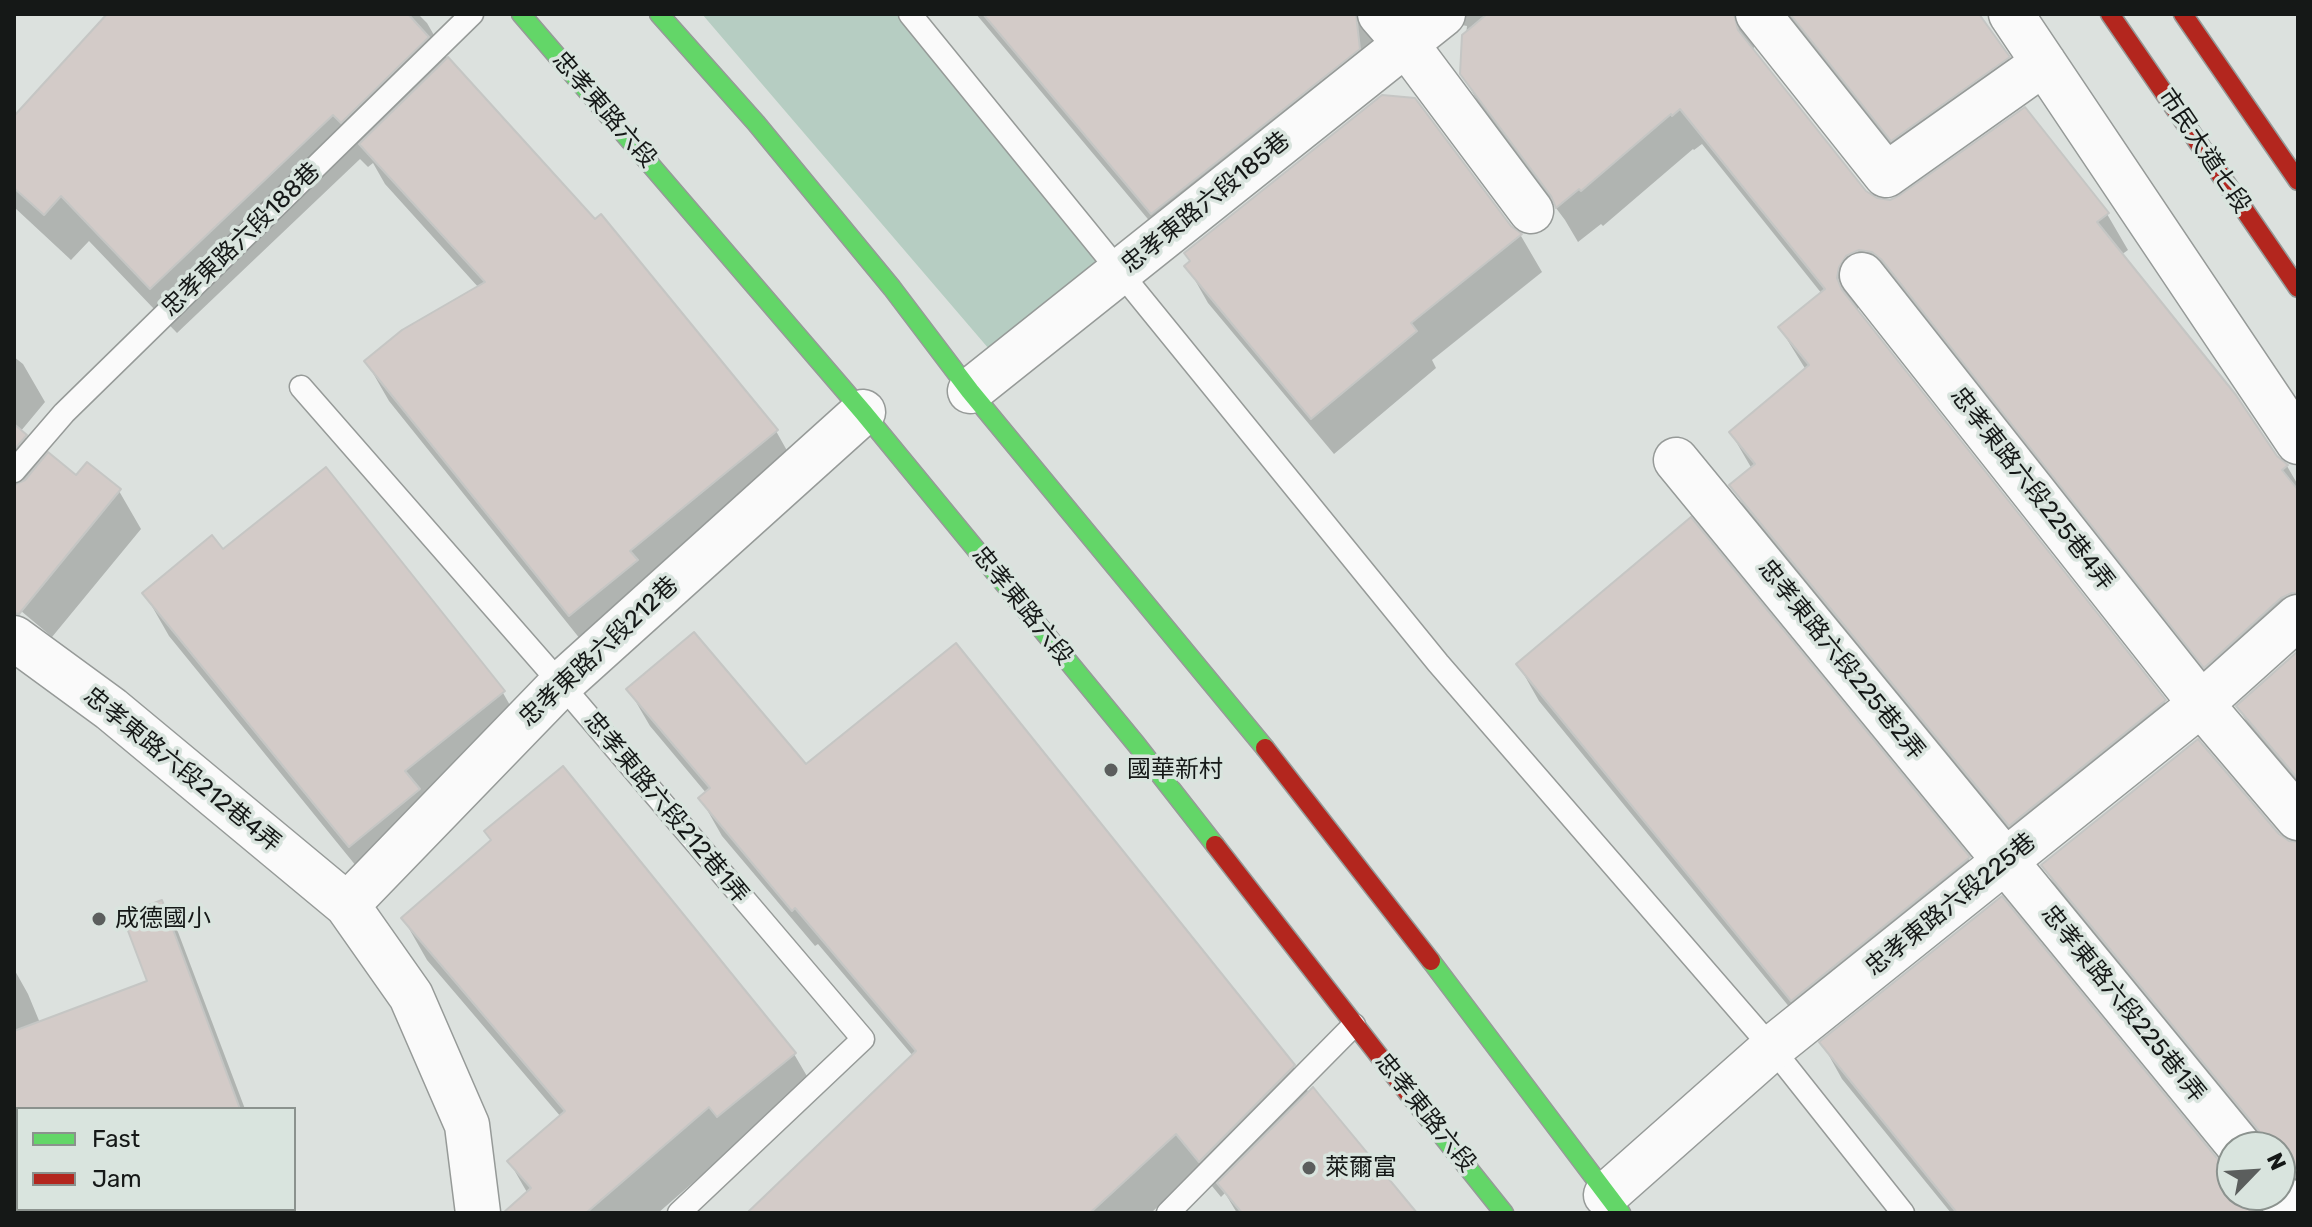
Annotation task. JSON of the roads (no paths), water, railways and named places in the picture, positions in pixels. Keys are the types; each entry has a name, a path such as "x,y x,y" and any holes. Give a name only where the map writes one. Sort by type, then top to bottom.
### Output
{"main road":[{"name":"忠孝東路六段","path":"521,14 863,412 1136,744 1504,1213"},
{"path":"659,14 766,135 892,288 970,391 1266,750 1446,980 1614,1204"},
{"name":"市民大道七段","path":"2110,14 2298,288"},
{"path":"2183,14 2298,181"}],"street":[{"name":"忠孝東路六段185巷","path":"970,391 1120,272 1393,29 1443,14"},
{"path":"1758,14 1886,175 2044,63"},
{"path":"2011,14 2298,442"},
{"path":"1393,29 1531,211"},
{"name":"忠孝東路六段225巷4弄","path":"1862,275 2201,704 2298,818"},
{"name":"忠孝東路六段212巷","path":"347,905 561,684 863,412"},
{"name":"忠孝東路六段225巷2弄","path":"1676,460 2006,861"},
{"name":"忠孝東路六段225巷","path":"1614,1204 1772,1048 2201,704 2298,617"},
{"name":"忠孝東路六段212巷4弄","path":"14,638 111,709 347,905 411,996 467,1125 478,1213"},
{"name":"忠孝東路六段225巷1弄","path":"2006,861 2227,1131"}],"lane":[{"name":"忠孝東路六段188巷","path":"14,471 64,413 472,14"},
{"path":"910,14 1438,663 1772,1048 1903,1213"},
{"name":"忠孝東路六段212巷1弄","path":"301,387 561,684 863,1039 679,1213"},
{"path":"1168,1213 1354,1025"}],"place":[{"name":"國華新村","path":"1111,770"},
{"name":"成德國小","path":"99,919"},
{"name":"萊爾富","path":"1309,1168"}]}
